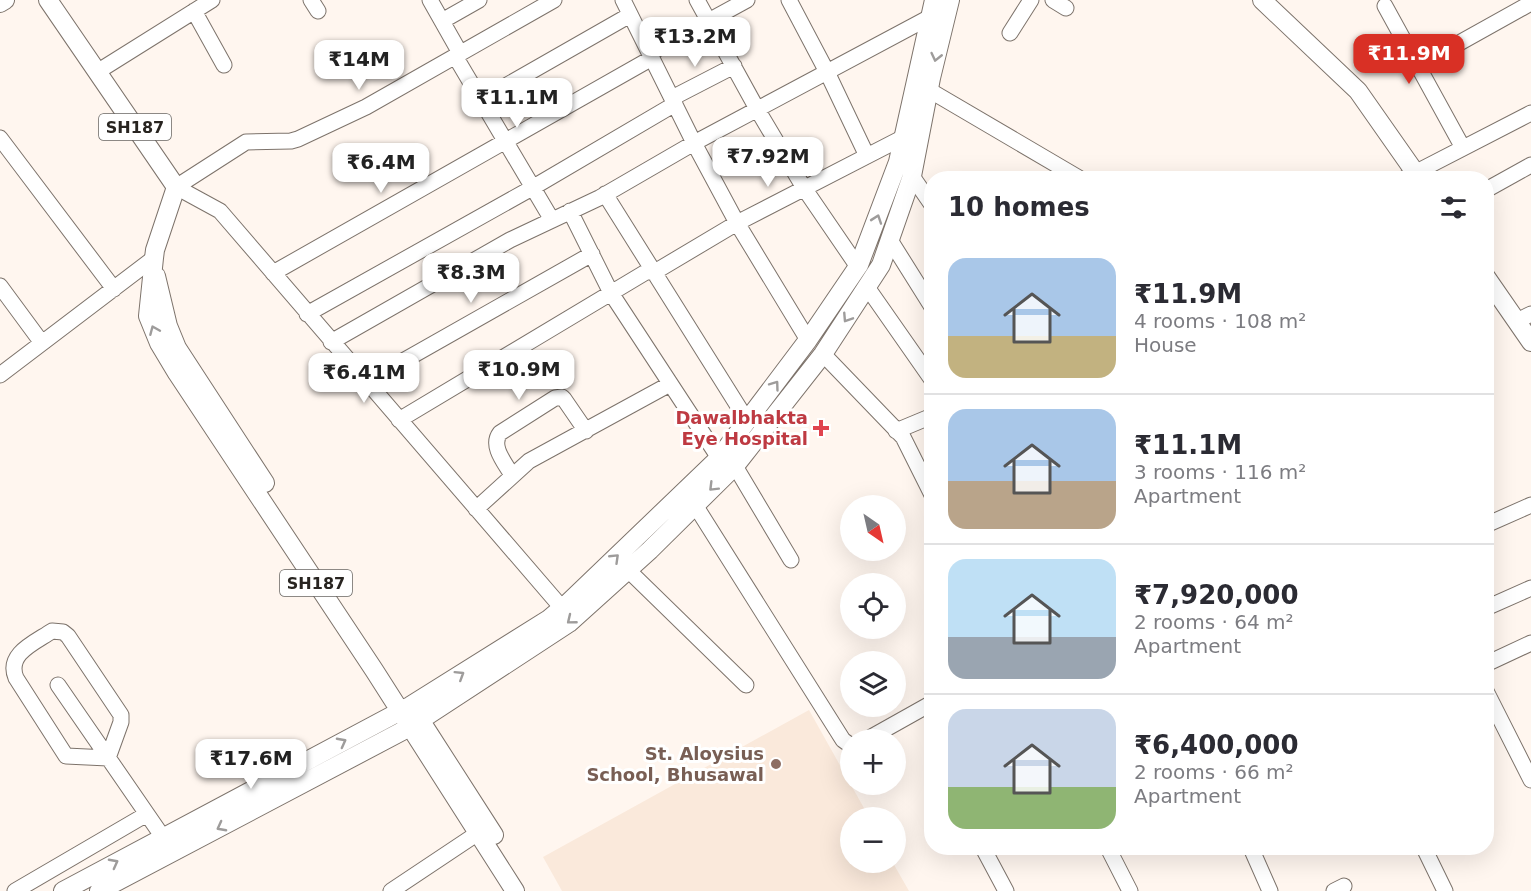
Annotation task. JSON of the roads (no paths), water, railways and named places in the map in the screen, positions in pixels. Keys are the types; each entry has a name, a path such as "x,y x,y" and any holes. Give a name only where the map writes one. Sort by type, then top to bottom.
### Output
{"main road":[{"path":"0,3 4,0"},
{"name":"SH187","path":"48,0 176,187"},
{"path":"63,891 168,844 410,716 569,622 628,570 695,505 727,462 823,354 881,265 912,176 950,0"},
{"path":"1262,0 1358,91 1409,171"},
{"path":"410,716 562,608 727,462 748,422 808,340 865,255 897,162 932,8"},
{"path":"154,262 176,187"},
{"name":"SH187","path":"154,262 172,337 183,370 410,716 529,891"},
{"path":"1494,286 1524,318 1531,342"},
{"name":"SH187","path":"410,716 478,833 515,891"},
{"path":"99,891 168,844"}],"street":[{"path":"97,72 212,0"},
{"path":"430,0 481,100 552,220"},
{"path":"442,21 479,0"},
{"path":"554,0 366,107 298,139 273,142 251,141 241,144 176,187 220,211 562,608"},
{"path":"623,0 694,143 737,223 808,340"},
{"path":"698,0 757,109 804,188 858,267"},
{"path":"273,273 506,142 747,0"},
{"path":"789,0 867,156"},
{"path":"1010,33 1031,0"},
{"path":"1053,0 1066,8"},
{"path":"1418,66 1531,3"},
{"path":"1385,6 1463,148"},
{"path":"331,342 510,240 605,195 694,143 827,72 932,8"},
{"path":"194,11 224,65"},
{"path":"481,100 630,15"},
{"path":"307,314 532,188 734,66"},
{"path":"929,90 1067,171"},
{"path":"1423,171 1531,113"},
{"path":"0,138 114,289"},
{"path":"399,420 612,293 737,223 902,138"},
{"path":"1494,186 1531,165"},
{"path":"912,176 924,193"},
{"path":"605,195 748,422"},
{"path":"570,211 612,293 670,384 727,462 791,560"},
{"path":"890,240 924,295"},
{"path":"366,382 592,254"},
{"path":"0,375 114,289 154,262"},
{"path":"0,286 42,343"},
{"path":"867,287 924,369"},
{"path":"823,354 903,437 924,479"},
{"path":"476,509 529,461 670,384"},
{"path":"512,475 497,447 497,437 555,398 564,399 586,431"},
{"path":"896,431 924,420"},
{"path":"695,505 840,735"},
{"path":"1494,521 1531,505"},
{"path":"628,570 746,685"},
{"path":"1494,604 1531,588"},
{"path":"51,631 63,632 68,636 121,715 121,722 108,758 71,758 63,753 16,678 12,666 17,656 51,631"},
{"path":"1494,660 1531,643"},
{"path":"58,685 168,844"},
{"path":"1494,705 1526,756 1531,780"},
{"path":"886,729 924,707"},
{"path":"15,891 147,814"},
{"path":"391,891 478,833"},
{"path":"987,855 1006,891"},
{"path":"1112,855 1130,891"},
{"path":"1254,855 1270,891"},
{"path":"1427,855 1445,891"}],"place":[{"name":"Dawalbhakta Eye Hospital","path":"821,428"},
{"name":"St. Aloysius School, Bhusawal","path":"776,764"}]}
